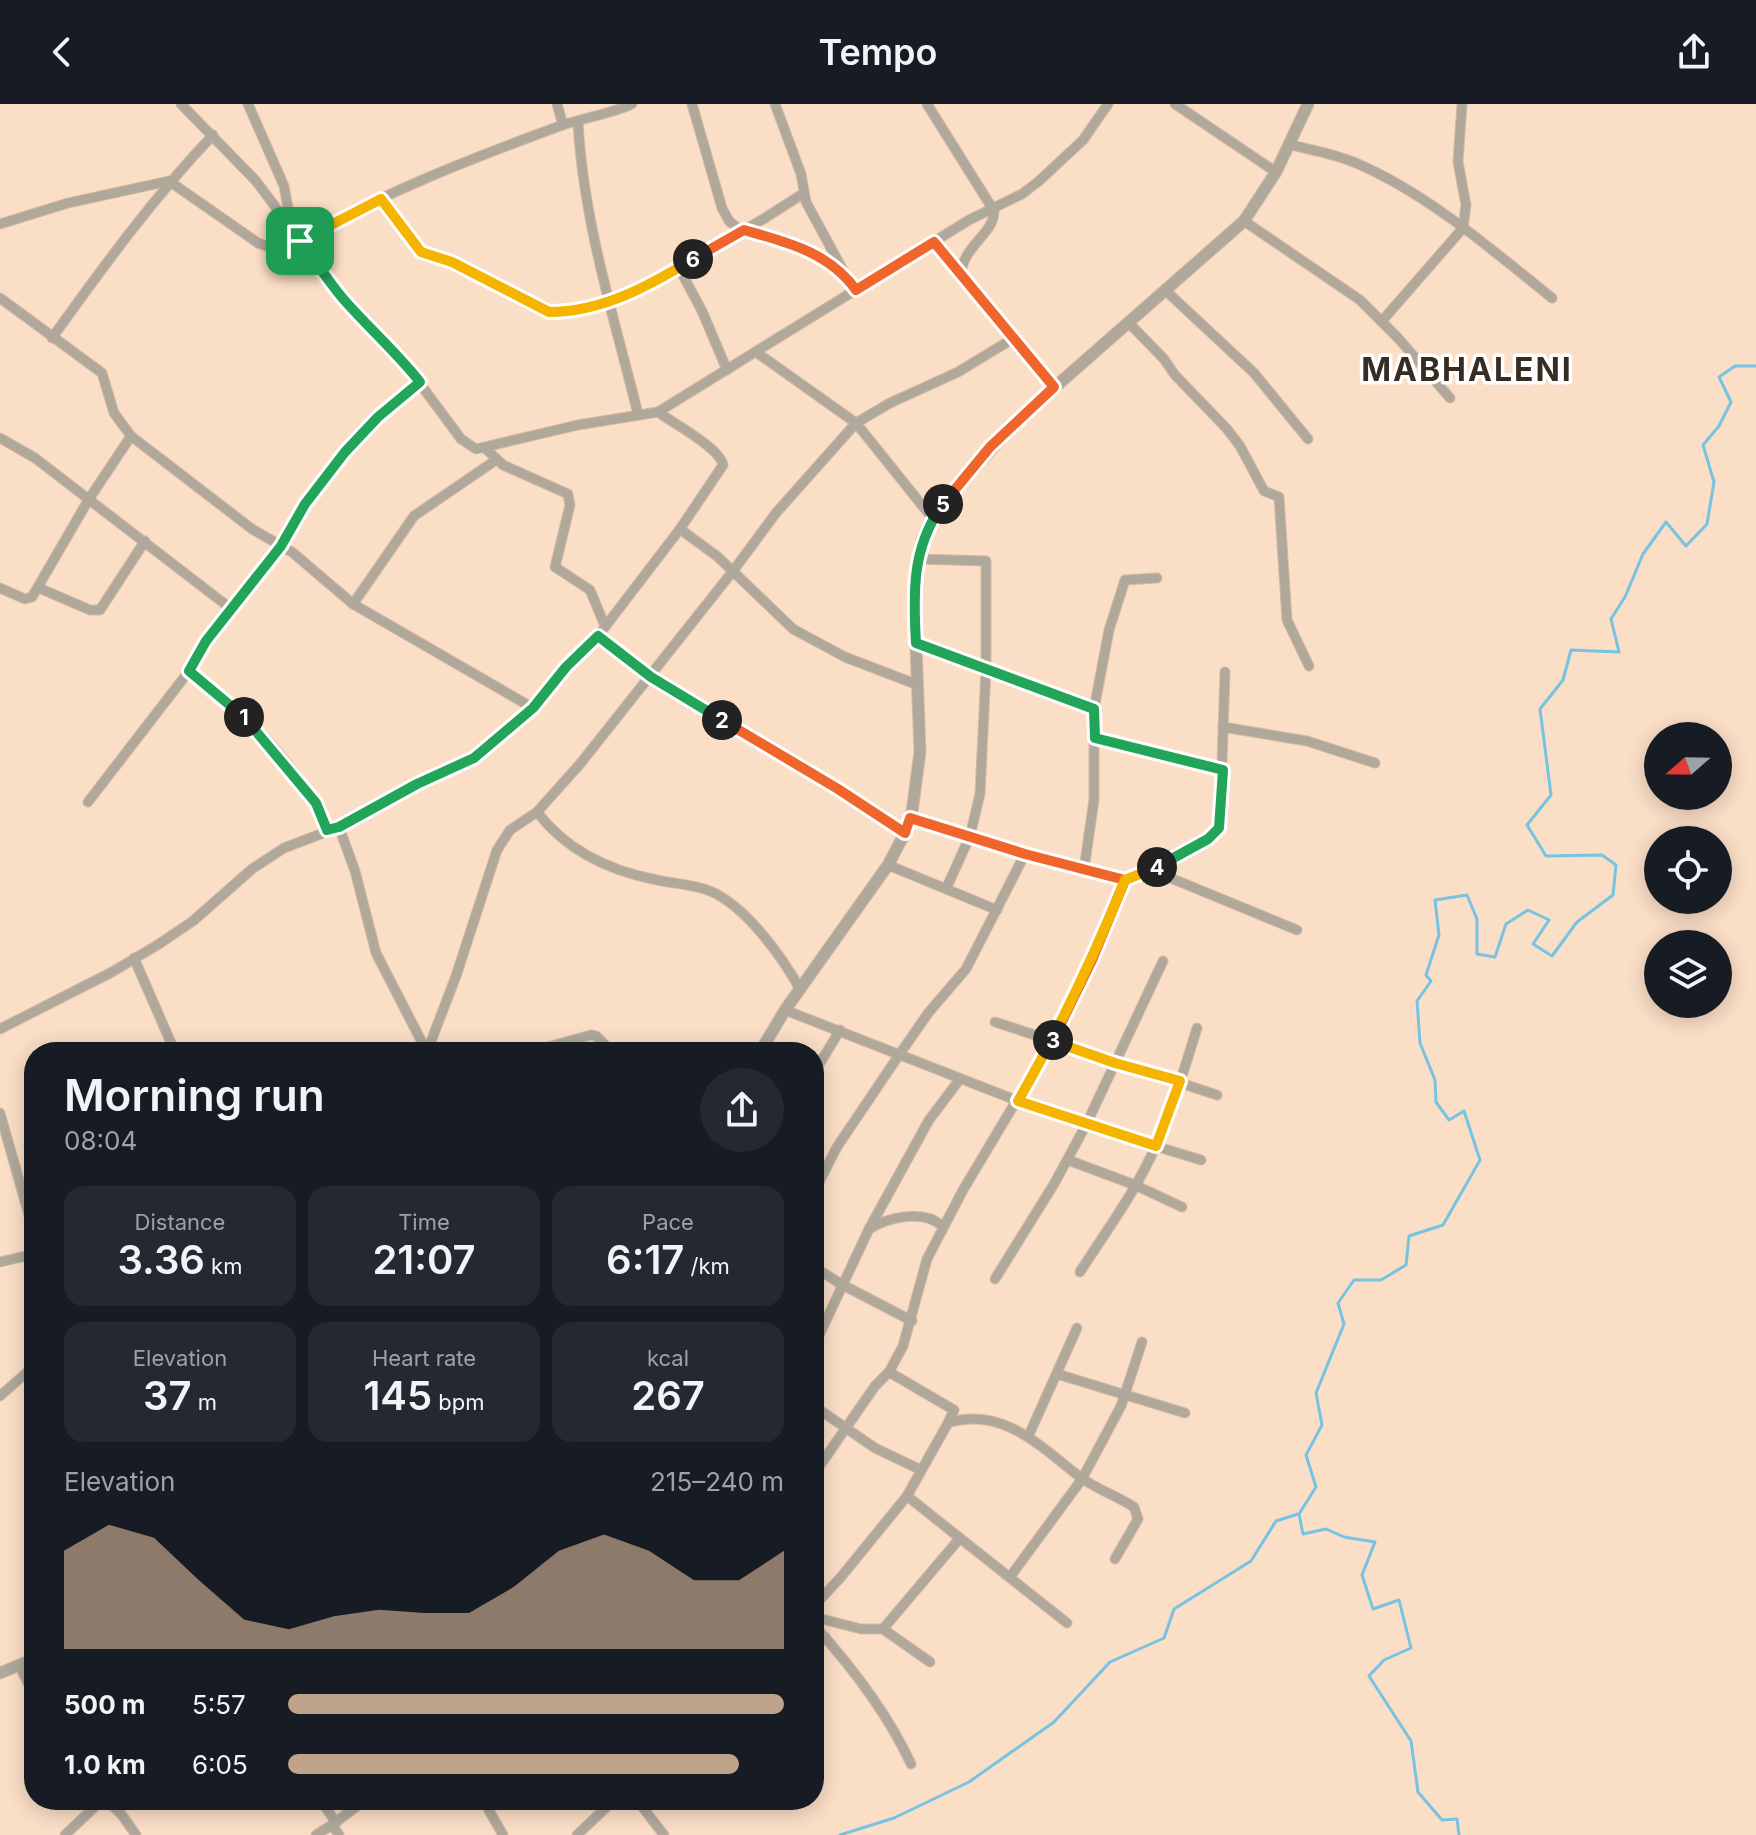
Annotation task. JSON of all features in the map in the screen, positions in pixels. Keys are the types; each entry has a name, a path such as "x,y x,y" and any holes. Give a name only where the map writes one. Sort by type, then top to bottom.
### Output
{"street":[{"path":"181,104 256,181 313,262 344,300 401,358 461,439 471,447 485,448 658,412 934,242 1022,194 1083,140 1108,104"},
{"path":"248,104 284,186 292,231"},
{"path":"557,104 563,125"},
{"path":"300,241 439,171 563,125 632,104"},
{"path":"692,104 722,208 729,221 744,230 809,250 845,275"},
{"path":"775,104 794,152 808,207 856,290"},
{"path":"927,104 993,208 992,223 964,256 961,273"},
{"path":"1175,104 1276,172"},
{"path":"766,1042 785,1010 888,865 910,818 920,752 916,579 922,539 933,519 990,447 1244,221 1291,145 1308,104"},
{"path":"1382,321 1463,228 1466,205 1458,162 1462,104"},
{"path":"578,121 584,186 608,304 638,414"},
{"path":"52,338 125,236 169,181 213,135"},
{"path":"1291,145 1355,162 1410,191 1552,298"},
{"path":"0,224 68,203 169,181 262,246 313,262"},
{"path":"381,199 421,252 452,262 549,312 567,312 608,304 679,268 804,193"},
{"path":"1244,221 1360,300 1450,398"},
{"path":"934,242 1054,387"},
{"path":"679,268 702,311 727,370"},
{"path":"1165,290 1254,373 1308,439"},
{"path":"0,298 102,373 114,413 131,436 252,529 292,552 353,604 533,708"},
{"path":"1128,322 1227,429 1240,446 1264,491 1279,497 1287,620 1309,666"},
{"path":"431,1042 497,850 510,830 537,812 580,764 651,677 776,513 856,423 890,403 958,372 1014,338"},
{"path":"756,352 856,423 933,519"},
{"path":"88,802 189,671 230,608 281,546 305,504 345,452 378,417 420,382"},
{"path":"0,1029 134,958 193,921 267,858 284,848 339,827 417,784 474,758 533,708 566,667 598,636 680,529 724,463 710,448 658,412"},
{"path":"0,588 25,599 32,597 89,499 131,436"},
{"path":"0,438 35,458 230,608"},
{"path":"485,448 496,460 570,497 555,567 590,590 605,626"},
{"path":"353,604 414,516 496,460"},
{"path":"680,529 733,571 793,629 845,657 918,685"},
{"path":"39,588 90,610 100,610 145,541"},
{"path":"918,559 986,561 983,770 970,836 946,889"},
{"path":"1084,869 1094,800 1094,709 1109,630 1123,582 1128,578 1157,578"},
{"path":"598,636 651,677 838,789 905,833"},
{"path":"916,643 1094,709"},
{"path":"189,671 246,718 266,739 316,803 327,830"},
{"path":"824,1460 875,1386 889,1372 903,1346 927,1259 942,1226 1052,1041 1092,960 1125,880 1171,862 1214,834 1220,824 1225,672"},
{"path":"1223,727 1307,741 1375,763"},
{"path":"1095,738 1223,770"},
{"path":"537,812 557,836 593,858 637,876 697,886 725,898 776,952 800,989"},
{"path":"910,818 1025,854 1125,880"},
{"path":"339,827 355,871 376,953 422,1042"},
{"path":"824,1172 837,1147 929,1012 966,969 1025,854"},
{"path":"888,865 997,910"},
{"path":"1138,873 1173,879 1297,930"},
{"path":"134,958 171,1042"},
{"path":"995,1279 1068,1160 1163,961"},
{"path":"785,1010 1018,1101 1201,1160"},
{"path":"995,1022 1217,1095"},
{"path":"1080,1272 1156,1146 1197,1028"},
{"path":"824,1056 840,1030"},
{"path":"566,1042 591,1035 602,1042"},
{"path":"824,1323 869,1229 929,1120 960,1079"},
{"path":"0,1113 24,1198"},
{"path":"1068,1160 1135,1185 1182,1207"},
{"path":"869,1229 892,1220 914,1217 930,1218 942,1226"},
{"path":"0,1262 24,1256"},
{"path":"824,1273 912,1321"},
{"path":"1028,1437 1077,1328"},
{"path":"1010,1577 1082,1479 1125,1396 1142,1342"},
{"path":"824,1595 907,1496 954,1410 889,1372"},
{"path":"1057,1374 1185,1413"},
{"path":"0,1396 24,1375"},
{"path":"824,1413 875,1448 921,1470"},
{"path":"948,1423 969,1417 1013,1429 1082,1479 1130,1504 1137,1511 1136,1524 1115,1559"},
{"path":"907,1496 1067,1623"},
{"path":"883,1629 960,1538"},
{"path":"824,1620 861,1629 883,1629 930,1662"},
{"path":"826,1638 880,1708 899,1737 911,1764"},
{"path":"0,1673 24,1663"},
{"path":"19,1665 24,1675"},
{"path":"65,1835 91,1810"},
{"path":"118,1810 136,1835"},
{"path":"326,1810 339,1835"},
{"path":"316,1835 352,1810"},
{"path":"489,1810 503,1835"},
{"path":"577,1835 603,1810"},
{"path":"645,1810 664,1835"}],"waterway":[{"path":"1459,1835 1457,1819 1442,1820 1418,1792 1411,1741 1369,1676 1384,1660 1411,1648 1399,1600 1373,1609 1362,1575 1375,1542 1344,1537 1326,1529 1303,1534 1299,1514 1316,1487 1306,1455 1322,1425 1316,1393 1344,1324 1338,1303 1354,1280 1381,1280 1406,1265 1409,1236 1443,1225 1480,1160 1464,1111 1449,1120 1436,1102 1435,1080 1420,1043 1417,1001 1431,981 1426,975 1439,935 1435,900 1467,895 1477,919 1477,954 1495,957 1506,924 1528,910 1549,920 1533,944 1552,956 1577,922 1613,895 1616,865 1602,855 1546,856 1527,825 1551,795 1540,709 1563,680 1571,650 1619,652 1611,619 1625,597 1643,554 1666,522 1686,546 1707,524 1714,482 1703,445 1719,426 1731,402 1719,377 1735,366 1756,366"},
{"path":"840,1835 894,1818 969,1782 1054,1722 1110,1662 1164,1638 1174,1609 1251,1561 1276,1521 1298,1514"}],"district":[{"name":"MABHALENI","path":"1467,370"}],"route":[{"path":"300,241 344,300 420,382 378,417 345,452 305,504 281,546 206,641 189,671 246,718 266,739 316,803 327,830 339,827 417,784 474,758 533,708 566,667 598,636 651,677 869,808 905,833 910,818 920,820 1025,854 1125,880 1092,960 1052,1041 1180,1081 1156,1146 1018,1101 1092,960 1110,916 1125,880 1171,862 1208,839 1219,828 1223,770 1095,738 1094,709 916,643 916,579 922,539 932,519 990,447 1054,387 934,242 856,290 845,275 809,250 744,230 608,304 567,312 549,312 452,262 421,252 381,199 300,241"}]}
